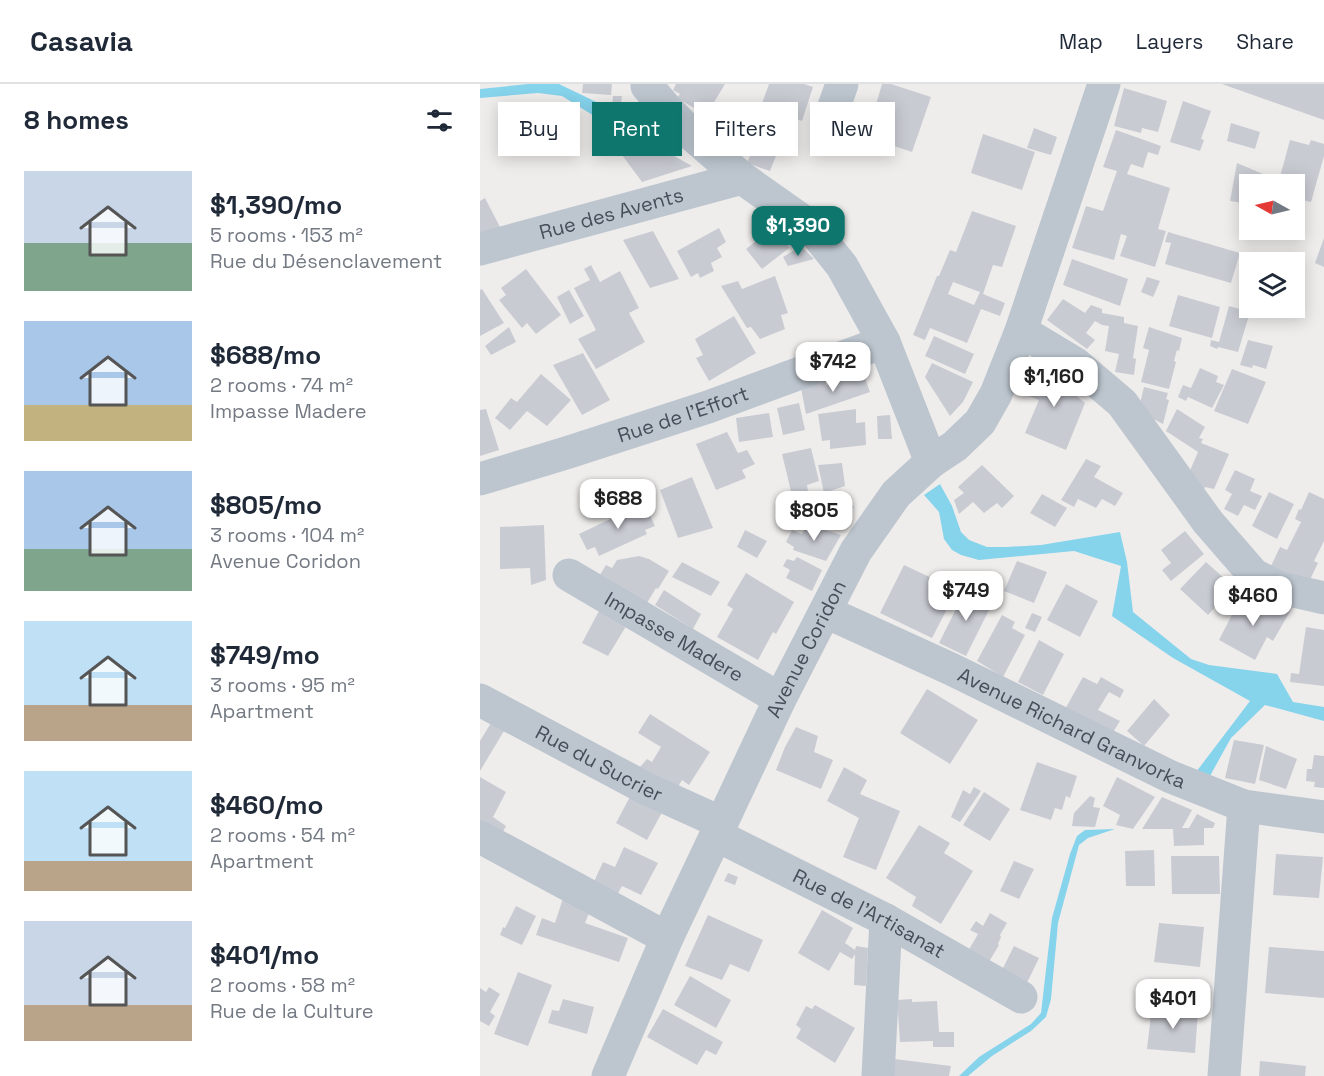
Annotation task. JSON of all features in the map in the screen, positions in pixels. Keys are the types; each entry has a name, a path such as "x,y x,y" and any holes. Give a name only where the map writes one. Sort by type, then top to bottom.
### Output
{"street":[{"path":"647,84 665,108 690,133 742,178 810,226 842,267 884,342 931,462"},
{"path":"836,102 842,84"},
{"name":"Avenue Coridon","path":"608,1076 667,938 780,699 856,551 896,494 931,462 955,446 980,422 996,394 1021,331 1096,86"},
{"name":"Rue des Avents","path":"480,249 742,178"},
{"path":"1021,331 1076,364 1122,403 1208,522 1254,575 1280,588 1324,598"},
{"name":"Rue de l'Effort","path":"480,479 708,407 884,342"},
{"name":"Impasse Madere","path":"568,574 780,699"},
{"name":"Avenue Richard Granvorka","path":"826,612 951,669 1171,777 1244,806 1324,817"},
{"name":"Rue du Sucrier","path":"480,700 719,829"},
{"path":"1224,1076 1244,806"},
{"name":"Rue de l'Artisanat","path":"719,829 1021,997"},
{"path":"480,837 667,938"},
{"path":"878,1076 886,920"}],"water":[{"path":"528,84 559,84 596,102 592,102 592,115 580,107 580,102 572,102 562,96 538,93 480,98 480,89"},
{"path":"940,484 952,506 961,532 969,540 987,547 1041,545 1120,532 1127,562 1133,612 1191,659 1209,665 1277,674 1293,702 1324,707 1324,721 1265,705 1231,738 1205,785 1190,780 1250,701 1173,658 1112,616 1121,566 1074,551 979,560 952,550 944,539 939,512 924,495"},
{"path":"1115,829 1088,838 1079,845 1058,923 1051,999 1046,1017 1031,1031 992,1056 968,1076 959,1076 979,1057 1031,1024 1041,1013 1052,918 1077,836 1085,830"}],"building":[{"path":"583,84 612,84 611,95 582,93"},
{"path":"676,84 725,84 714,102 694,102 694,108 677,98 680,94 673,90"},
{"path":"769,84 804,84 813,87 802,121 798,120 798,102 762,102"},
{"path":"882,84 891,84 931,97 912,152 895,146 895,102 877,102"},
{"path":"1222,84 1324,84 1324,120"},
{"path":"1124,88 1167,101 1158,132 1142,128 1141,133 1114,126"},
{"path":"613,96 622,96 621,102 613,102"},
{"path":"1183,101 1211,111 1201,139 1204,140 1200,151 1170,142"},
{"path":"1231,123 1260,132 1255,149 1227,141"},
{"path":"1034,128 1057,137 1051,155 1027,148"},
{"path":"1116,130 1161,146 1158,155 1148,152 1143,168 1131,164 1127,174 1170,188 1158,229 1166,231 1155,267 1120,256 1127,236 1121,234 1114,260 1072,248 1086,206 1103,211 1117,171 1103,167"},
{"path":"983,134 1035,152 1022,190 971,173"},
{"path":"1290,140 1309,145 1311,140 1324,144 1324,156 1311,202 1305,201 1305,174 1281,174"},
{"path":"623,156 674,156 692,166 642,182"},
{"path":"750,156 776,156 770,171 747,163"},
{"path":"1237,163 1263,174 1239,174 1239,202 1230,201"},
{"path":"485,198 500,227 480,237 480,201"},
{"path":"972,211 1016,226 1002,267 993,265 983,294 1005,303 1000,316 981,309 967,343 930,328 925,340 913,335 950,250 956,252","holes":["953,282 980,292 974,305 948,294"]},
{"path":"774,227 789,248 762,269 746,249"},
{"path":"719,228 726,242 717,248 722,257 711,263 714,271 700,278 698,273 691,277 677,251"},
{"path":"653,231 679,279 650,288 623,240"},
{"path":"1168,232 1239,253 1231,283 1165,264 1171,243 1165,242"},
{"path":"1324,238 1324,267 1315,263"},
{"path":"801,246 814,259 788,266 783,257"},
{"path":"1072,259 1128,279 1120,306 1063,285"},
{"path":"591,265 600,282 620,271 639,308 629,313 645,342 596,369 578,339 596,330 574,288 590,280 584,269"},
{"path":"526,269 561,315 536,334 527,323 522,328 499,300 506,295 501,288"},
{"path":"775,276 788,313 781,315 785,329 760,339 751,327 747,328 721,286 738,281 742,289"},
{"path":"1147,277 1160,281 1153,297 1141,292"},
{"path":"482,289 504,323 480,336 480,290"},
{"path":"569,290 584,316 570,324 557,297"},
{"path":"1178,295 1220,307 1212,338 1169,326"},
{"path":"1063,299 1085,313 1091,305 1102,309 1102,313 1124,317 1124,323 1138,326 1133,358 1136,359 1134,375 1115,372 1119,354 1105,351 1109,326 1095,321 1086,333 1095,340 1087,349 1047,320"},
{"path":"1229,306 1239,309 1239,318 1248,318 1238,352 1210,346 1211,340 1219,342"},
{"path":"734,316 756,353 709,381 696,358 703,355 695,339"},
{"path":"509,327 516,342 491,355 485,346"},
{"path":"1149,327 1182,338 1174,361 1176,362 1169,389 1141,382 1149,350 1143,348"},
{"path":"934,336 974,354 965,374 925,356"},
{"path":"1248,340 1273,346 1266,369 1253,365 1252,368 1240,365"},
{"path":"583,353 610,400 582,415 553,365"},
{"path":"932,363 973,382 963,402 950,416 925,377"},
{"path":"1054,367 1080,385 1074,394 1085,403 1066,450 1025,433 1039,400 1024,394 1033,368 1057,383 1059,380 1051,373"},
{"path":"1200,368 1218,376 1216,382 1224,385 1212,408 1188,397 1186,401 1178,397 1183,385 1191,388"},
{"path":"1232,369 1266,382 1248,424 1214,411"},
{"path":"863,373 870,392 806,414 801,388 825,380 826,385"},
{"path":"541,374 571,400 547,426 527,411 510,430 495,418 511,398 517,402"},
{"path":"1144,387 1168,393 1166,399 1169,400 1163,424 1138,411"},
{"path":"799,403 805,430 783,435 777,408"},
{"path":"486,409 499,450 480,456 480,410"},
{"path":"856,409 856,423 865,422 866,445 830,449 830,440 822,441 818,414"},
{"path":"1177,409 1205,427 1199,438 1203,439 1201,443 1229,454 1214,489 1205,487 1202,494 1188,475 1198,452 1166,431"},
{"path":"769,413 773,437 739,442 736,418"},
{"path":"890,415 892,439 878,439 877,416"},
{"path":"727,432 738,453 747,450 755,464 742,470 746,478 716,490 696,444"},
{"path":"811,448 819,481 807,485 809,498 794,504 782,454"},
{"path":"1086,459 1101,466 1094,477 1123,493 1115,506 1102,499 1096,508 1078,499 1074,507 1061,500"},
{"path":"842,463 845,486 824,493 818,465"},
{"path":"982,465 1014,496 1002,508 997,503 984,513 973,502 959,514 954,500 964,493 958,487"},
{"path":"1235,470 1255,479 1250,491 1262,496 1255,510 1244,505 1238,516 1224,509 1232,494 1225,490"},
{"path":"692,477 713,528 678,538 660,490"},
{"path":"1269,492 1294,504 1277,539 1252,526"},
{"path":"1309,492 1324,499 1324,541 1314,561 1318,563 1309,582 1270,568 1280,547 1287,550 1301,522 1295,519"},
{"path":"1042,494 1067,508 1055,527 1030,513"},
{"path":"841,500 854,507 839,528 826,523"},
{"path":"644,503 655,526 645,530 647,534 599,556 595,547 587,550 579,534"},
{"path":"807,524 841,535 826,561 793,550 794,547 786,542 792,530 802,534"},
{"path":"544,525 546,580 531,585 530,568 500,569 500,527"},
{"path":"745,530 767,541 757,558 737,547"},
{"path":"1185,531 1204,554 1171,581 1162,570 1171,563 1161,550"},
{"path":"639,556 669,571 641,613 595,583 606,565 612,568 617,560"},
{"path":"797,557 822,570 812,591 786,578 790,570 783,566 787,559 794,561"},
{"path":"1017,561 1047,572 1034,603 1004,591"},
{"path":"682,562 720,582 711,596 672,577"},
{"path":"1206,562 1234,587 1208,615 1180,589"},
{"path":"904,565 957,590 932,638 880,613"},
{"path":"746,573 794,602 776,634 773,632 758,660 717,637 733,609 727,605"},
{"path":"1066,584 1098,601 1080,637 1047,620"},
{"path":"966,589 993,602 966,656 939,643"},
{"path":"664,590 701,614 693,629 655,605"},
{"path":"1241,597 1270,613 1277,600 1292,608 1273,641 1267,637 1255,660 1219,640"},
{"path":"600,609 628,623 608,656 582,643"},
{"path":"1032,613 1042,617 1035,632 1025,628"},
{"path":"1002,615 1015,622 1012,628 1025,635 1003,677 977,661"},
{"path":"1306,627 1324,630 1324,686 1290,682 1291,673 1299,674"},
{"path":"1039,640 1064,654 1043,695 1018,682"},
{"path":"1083,677 1097,684 1101,677 1124,690 1120,698 1109,692 1098,710 1120,721 1110,737 1064,711"},
{"path":"927,689 978,720 950,764 900,733"},
{"path":"1154,699 1170,715 1144,746 1127,731"},
{"path":"650,714 710,752 689,785 682,780 677,789 640,767 647,759 652,762 661,747 638,733"},
{"path":"494,718 507,726 480,771 480,741"},
{"path":"796,727 818,736 814,752 833,760 821,789 776,770"},
{"path":"1234,740 1264,745 1255,784 1225,778"},
{"path":"1266,746 1297,759 1286,789 1259,780"},
{"path":"1314,755 1324,756 1324,788 1314,787 1315,782 1306,781 1307,769 1312,769"},
{"path":"1037,762 1077,776 1070,798 1066,796 1062,810 1055,808 1051,820 1020,810"},
{"path":"844,767 867,780 860,794 900,811 876,870 843,857 859,818 827,801"},
{"path":"480,777 506,792 493,817 506,826 500,837 480,826"},
{"path":"1117,777 1155,797 1133,829 1116,825 1120,815 1103,806"},
{"path":"974,787 981,791 960,822 951,817 963,790 970,794"},
{"path":"633,791 665,807 647,840 616,823"},
{"path":"984,792 1010,809 990,841 963,825"},
{"path":"1090,796 1095,798 1093,807 1100,808 1095,827 1072,826 1074,813"},
{"path":"1162,797 1192,810 1182,828 1189,828 1197,814 1215,823 1213,828 1204,828 1204,845 1174,846 1173,829 1142,829"},
{"path":"919,825 950,843 944,853 973,871 941,924 912,906 916,897 886,878"},
{"path":"624,847 658,863 641,895 622,886 616,897 592,886 603,862 615,867"},
{"path":"1154,850 1155,886 1126,886 1125,851"},
{"path":"1276,854 1323,857 1319,898 1273,895"},
{"path":"1171,856 1219,856 1220,894 1172,894"},
{"path":"1014,861 1034,869 1019,899 1000,891"},
{"path":"728,873 738,877 735,885 724,881"},
{"path":"563,898 582,905 582,911 589,913 585,923 628,938 619,962 536,935 542,918 555,923"},
{"path":"516,906 536,916 522,945 500,935"},
{"path":"822,910 853,928 845,943 855,950 856,946 868,948 866,986 854,985 855,954 852,959 840,952 829,971 798,953"},
{"path":"990,913 1007,923 1000,935 999,945 984,970 964,958 978,934 970,930 976,921 983,926"},
{"path":"708,915 763,940 749,972 730,964 722,980 685,966"},
{"path":"1159,923 1204,927 1200,967 1154,962"},
{"path":"1014,946 1039,958 1024,989 999,976"},
{"path":"1269,947 1324,951 1324,998 1265,993"},
{"path":"518,972 552,985 528,1046 494,1034"},
{"path":"690,976 731,1000 716,1028 674,1005"},
{"path":"489,987 500,994 490,1012 495,1016 489,1026 480,1021 480,988 486,992"},
{"path":"563,999 594,1007 587,1034 548,1023 552,1010 559,1011"},
{"path":"912,999 912,1002 937,1001 939,1032 954,1032 954,1047 933,1047 933,1041 900,1042 897,1000"},
{"path":"815,1005 855,1028 835,1063 796,1038 801,1029 796,1025 806,1006 812,1009"},
{"path":"1152,1006 1198,1011 1195,1053 1147,1049"},
{"path":"663,1009 723,1042 716,1055 706,1050 697,1065 647,1037"},
{"path":"895,1059 951,1066 949,1076 889,1076"},
{"path":"1260,1061 1306,1066 1305,1076 1259,1076"}]}
